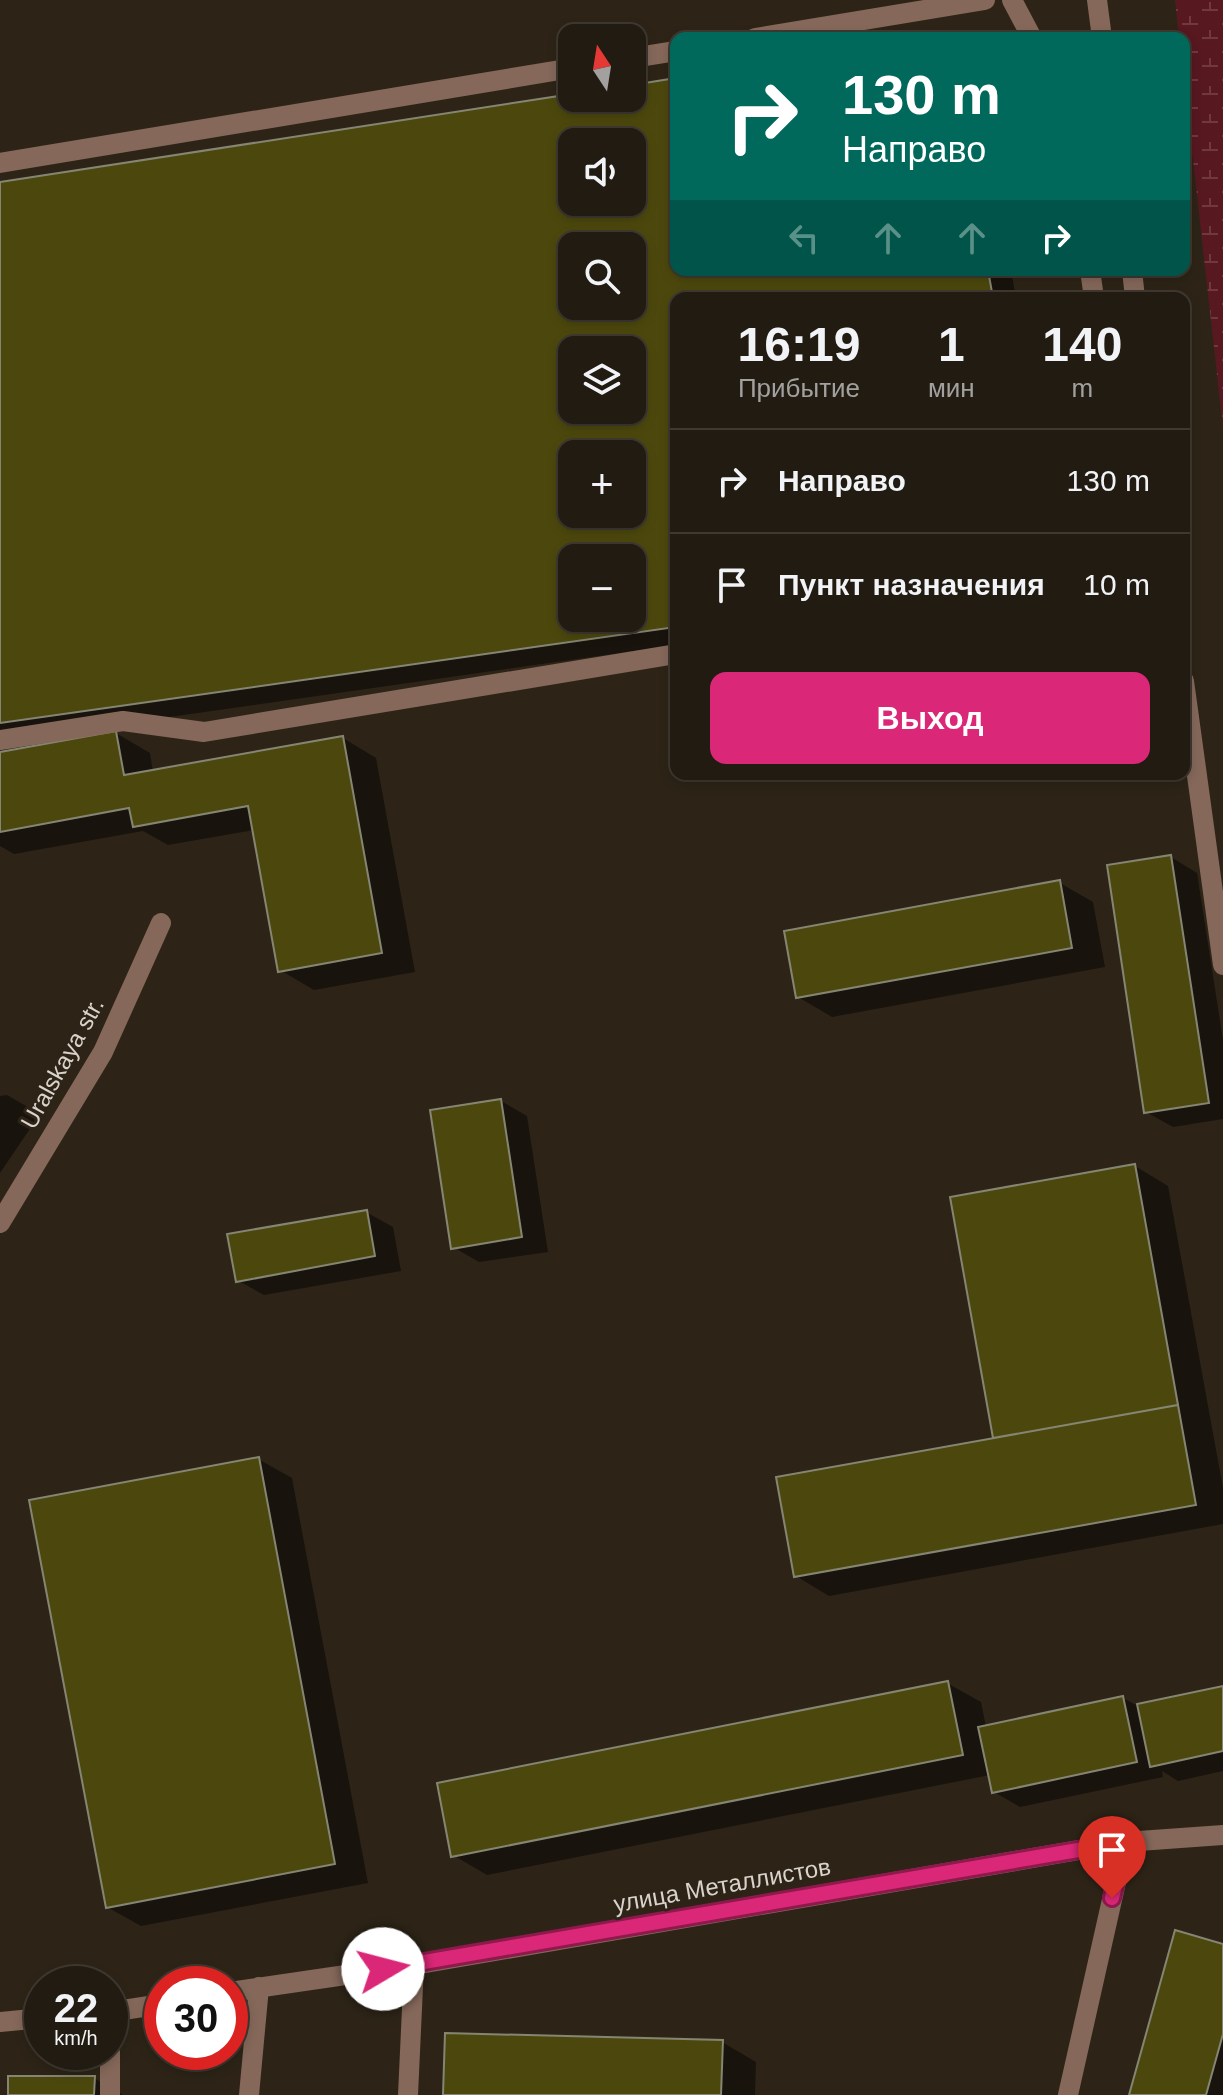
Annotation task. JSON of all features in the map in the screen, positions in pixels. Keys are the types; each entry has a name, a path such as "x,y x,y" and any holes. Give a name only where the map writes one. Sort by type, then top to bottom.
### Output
{"street":[{"path":"791,32 985,0"},
{"path":"1012,0 1029,32"},
{"path":"1097,0 1101,32"},
{"path":"646,56 670,52"},
{"path":"0,163 558,70"},
{"path":"0,740 123,721 204,732 670,655"},
{"path":"1190,728 1223,965"},
{"path":"1206,853 1223,839"},
{"name":"Uralskaya str.","path":"0,1223 103,1052 161,923"},
{"name":"улица Металлистов","path":"248,1989 414,1965 1125,1842 1223,1835"},
{"path":"1068,2095 1125,1842"},
{"path":"408,2095 414,1965"},
{"path":"249,2095 259,1987"},
{"path":"0,2022 24,2020"},
{"path":"110,2070 110,2095"}],"green space":[{"path":"1175,0 1223,0 1223,428 1190,133 1190,32 1178,32"}],"building":[{"path":"670,79 670,276 989,276 992,292 670,292 670,628 646,631 646,544 558,544 558,632 641,632 0,723 0,182 558,96 558,112 646,112 646,83"},
{"path":"116,731 124,775 343,736 382,953 278,972 248,806 133,827 129,808 0,832 0,752"},
{"path":"1171,855 1209,1103 1144,1113 1107,865"},
{"path":"1060,880 1072,948 796,998 784,931"},
{"path":"501,1099 522,1237 451,1249 430,1110"},
{"path":"1135,1164 1178,1405 993,1438 950,1197"},
{"path":"367,1210 375,1256 236,1282 227,1234"},
{"path":"1178,1405 1196,1505 794,1577 776,1477"},
{"path":"259,1457 335,1864 106,1908 29,1500"},
{"path":"948,1681 963,1755 451,1857 437,1783"},
{"path":"1223,1686 1223,1751 1150,1767 1137,1704"},
{"path":"1123,1696 1137,1762 992,1793 978,1727"},
{"path":"1175,1930 1223,1944 1223,2034 1206,2095 1129,2095"},
{"path":"445,2033 723,2040 721,2095 443,2095"},
{"path":"8,2076 95,2076 94,2095 8,2095"}],"route":[{"path":"383,1969 1125,1842 1112,1898"}]}
